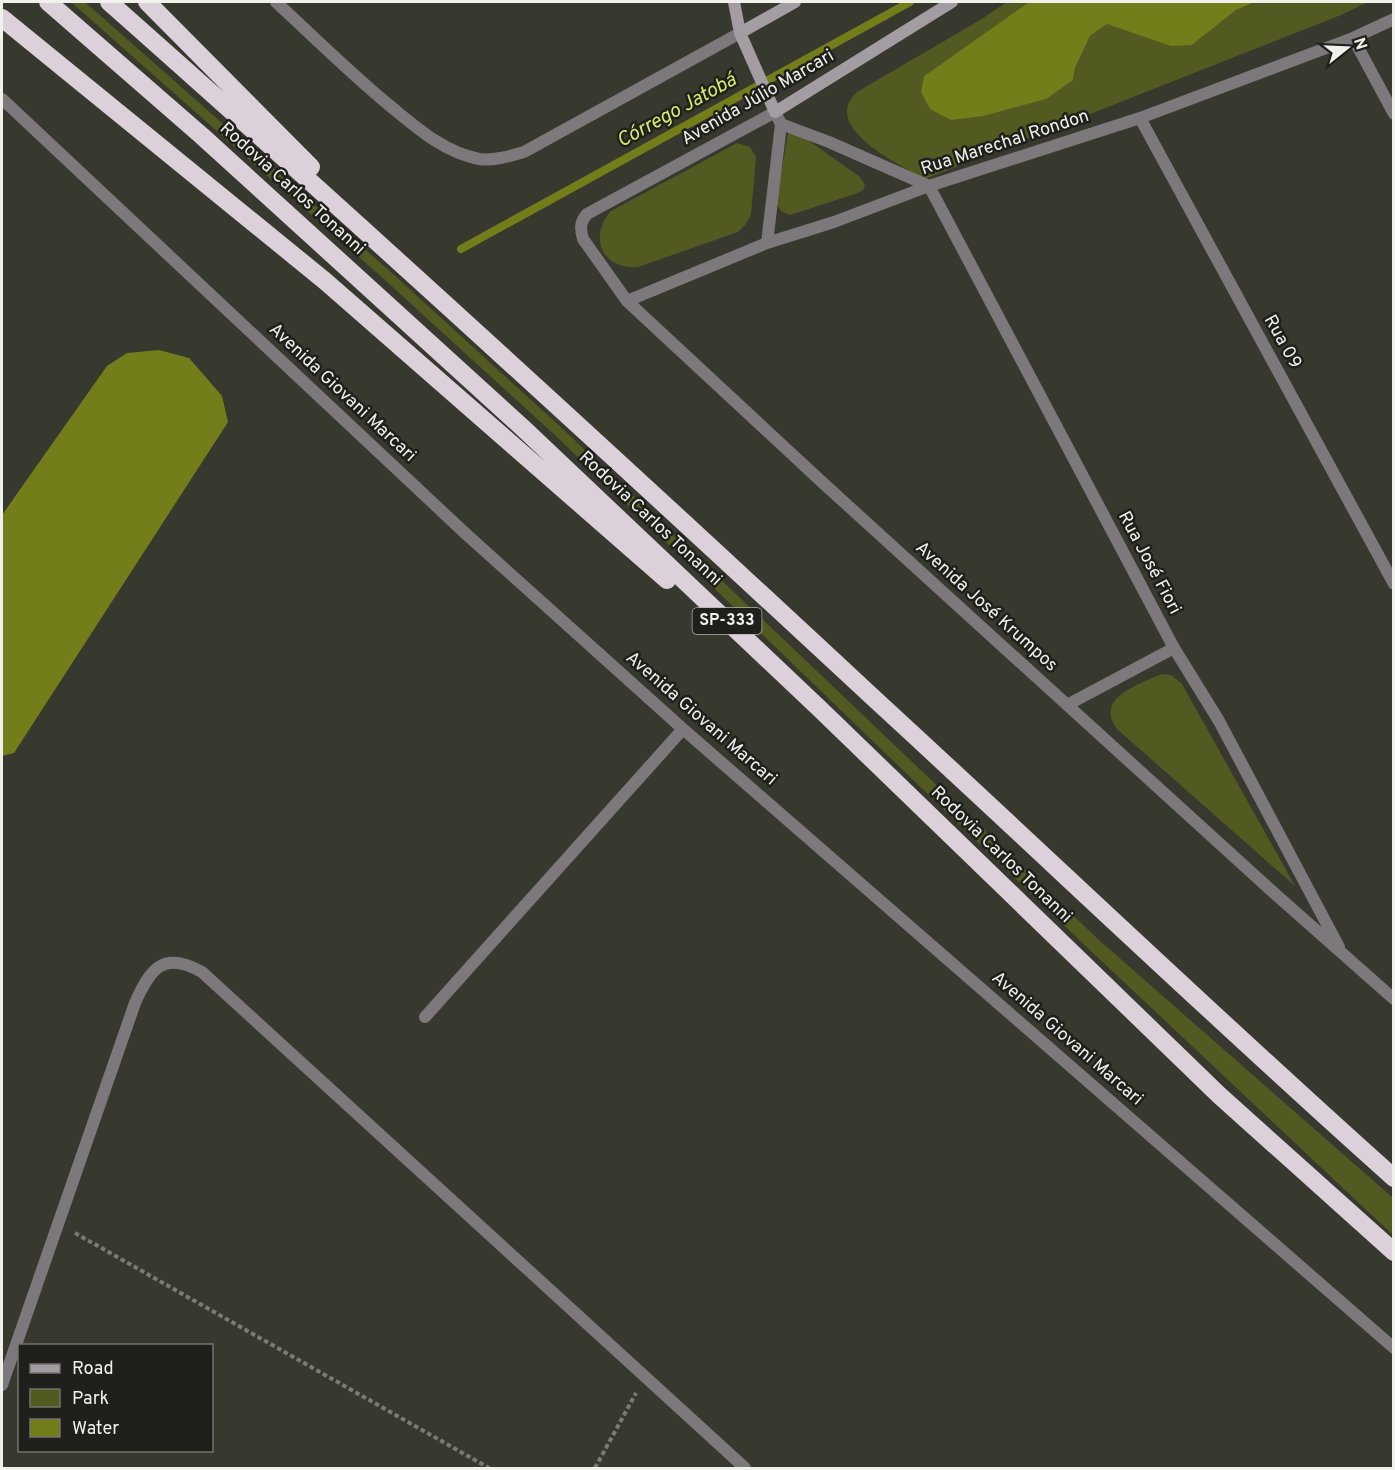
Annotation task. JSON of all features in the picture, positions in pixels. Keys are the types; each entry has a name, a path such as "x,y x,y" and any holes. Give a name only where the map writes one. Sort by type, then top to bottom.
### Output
{"highway":[{"name":"Rodovia Carlos Tonanni","path":"48,2 202,136 524,429 873,760 1220,1095 1394,1252"},
{"name":"Rodovia Carlos Tonanni","path":"109,2 469,326 880,704 1257,1056 1394,1178"},
{"path":"147,2 469,326"},
{"path":"2,18 325,281 873,760"}],"main road":[{"path":"734,2 740,33 775,112"},
{"path":"740,33 795,2"},
{"name":"Avenida Júlio Marcari","path":"775,112 952,2"}],"street":[{"path":"276,2 363,84 428,137 457,152 481,159 503,158 524,152 740,33"},
{"name":"Rua Marechal Rondon","path":"627,301 767,243 834,222 929,186 1140,118 1353,38 1394,19"},
{"path":"1353,38 1394,114"},
{"name":"Avenida Giovani Marcari","path":"2,99 466,534 683,729 1394,1348"},
{"path":"767,243 781,124 775,112"},
{"name":"Avenida Júlio Marcari","path":"581,221 587,214 775,112"},
{"name":"Rua 09","path":"1140,118 1394,584"},
{"path":"781,124 829,142 929,186"},
{"name":"Rua José Fiori","path":"929,186 1174,648 1219,721 1343,953"},
{"name":"Avenida José Krumpos","path":"581,221 580,230 583,239 627,301 823,483 1274,893 1394,999"},
{"path":"1067,705 1174,648"},
{"path":"425,1017 683,729"},
{"path":"2,1385 143,984 155,968 171,962 187,964 202,972 745,1468"}],"path":[{"path":"59,1224 489,1468"},
{"path":"594,1468 645,1377"}],"green space":[{"path":"71,2 85,2 392,273 564,430 1099,940 1393,1198 1393,1235 1093,953 558,438 386,281"},
{"path":"1007,2 1029,2 924,76 1073,80 1075,68 1090,36 1107,24 1131,32 1192,45 1236,10 1255,2 1368,2 1341,15 925,179 882,155 855,131 848,118 848,105 857,92"},
{"path":"788,133 798,133 860,177 865,185 863,190 790,215 781,211 776,204"},
{"path":"737,143 750,147 756,157 751,215 738,232 638,267 626,267 615,263 602,250 600,231 611,211"},
{"path":"1161,674 1171,675 1182,684 1295,886 1117,729 1111,718 1111,708 1115,700 1131,688"}],"water":[{"path":"1029,2 1255,2 1236,10 1192,45 1171,46 1107,24 1090,36 1075,68 1073,80 1046,99 983,116 951,120 930,109 921,92 924,76"},
{"path":"159,350 189,358 222,396 228,422 14,753 2,756 2,515 107,366 127,353"}],"waterway":[{"name":"Córrego Jatobá","path":"461,249 910,2"}]}
